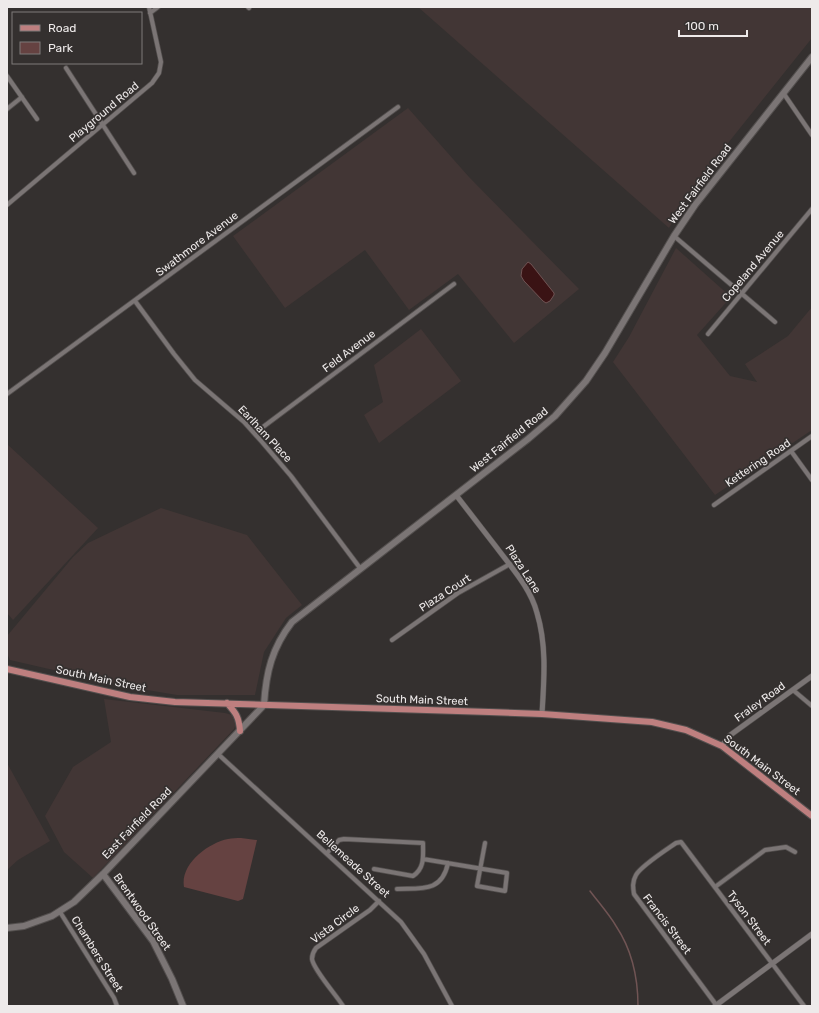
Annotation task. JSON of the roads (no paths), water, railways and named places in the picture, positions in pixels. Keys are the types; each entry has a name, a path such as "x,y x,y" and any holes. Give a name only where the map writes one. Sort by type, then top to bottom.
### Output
{"main road":[{"name":"West Fairfield Road","path":"264,705 267,679 276,646 283,633 292,622 299,615 546,424 586,381 605,353 674,236 715,178 784,94 812,57"},
{"name":"South Main Street","path":"7,669 130,697 175,702 542,714 652,722 686,730 722,746 812,816"},
{"path":"227,703 239,719 240,731"},
{"name":"East Fairfield Road","path":"7,928 24,926 38,922 60,912 74,902 103,874 264,705"},
{"name":"Brentwood Street","path":"103,874 153,941 172,979 183,1006"}],"street":[{"name":"Playground Road","path":"7,205 152,83 159,73 160,53 149,7"},
{"path":"150,13 158,7"},
{"path":"66,68 134,174"},
{"path":"7,76 37,120"},
{"path":"784,94 812,135"},
{"path":"7,109 22,97"},
{"name":"Swathmore Avenue","path":"7,394 398,107"},
{"name":"Copeland Avenue","path":"708,334 812,209"},
{"path":"674,236 775,322"},
{"name":"Feld Avenue","path":"254,433 454,284"},
{"name":"Earlham Place","path":"135,301 195,380 244,422 291,476 360,568"},
{"name":"Kettering Road","path":"714,505 812,436"},
{"path":"791,450 812,480"},
{"name":"Plaza Lane","path":"456,495 510,564 525,587 537,612 544,656 542,714"},
{"name":"Plaza Court","path":"392,640 458,593 510,564"},
{"name":"Fraley Road","path":"722,746 729,736 812,676"},
{"path":"793,690 812,706"},
{"name":"Bellemeade Street","path":"218,754 379,900 401,922 416,942 452,1006"},
{"path":"327,853 339,840 344,839 423,843 421,869 413,876 374,868"},
{"name":"Tyson Street","path":"679,841 804,1006"},
{"name":"Francis Street","path":"679,841 638,871 633,880 634,894 716,1006"},
{"path":"423,858 448,863 480,868 507,873 505,891 477,886 480,868 485,842"},
{"path":"715,887 765,850 786,847 795,852"},
{"path":"397,889 417,890 431,887 444,876 448,863"},
{"name":"Vista Circle","path":"343,1006 315,968 312,958 313,952 316,948 370,910 379,900"},
{"name":"Chambers Street","path":"60,912 114,998 117,1006"},
{"path":"716,1006 812,934"}],"waterway":[{"path":"590,891 622,935 630,954 637,985 638,1006"}]}
